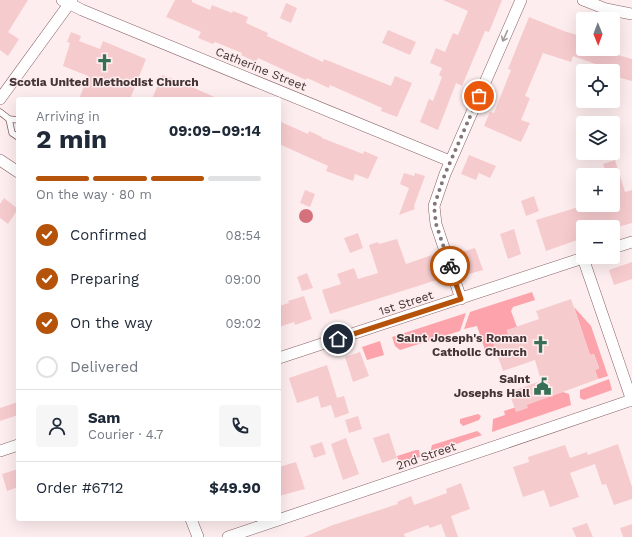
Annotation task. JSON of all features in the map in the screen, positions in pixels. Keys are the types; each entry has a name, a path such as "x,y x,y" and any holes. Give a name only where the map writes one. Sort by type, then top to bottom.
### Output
{"street":[{"path":"461,299 434,215 434,206 450,161 521,0"},
{"path":"583,0 606,9 632,14"},
{"path":"0,99 68,1"},
{"name":"Catherine Street","path":"68,1 450,161"},
{"path":"0,160 16,171"},
{"path":"620,246 632,242"},
{"name":"1st Street","path":"281,357 576,261"},
{"path":"586,264 632,400"},
{"name":"2nd Street","path":"281,519 632,400"},
{"path":"0,451 16,446"},
{"path":"192,521 198,537"},
{"name":"2nd Street","path":"228,537 275,521"}],"lane":[{"path":"0,112 9,119 16,120"},
{"path":"9,119 12,133 16,136"}],"shaded area":[{"path":"303,209 309,209 313,213 313,219 309,223 303,223 299,219 299,213"},
{"path":"532,292 535,300 513,307 511,311 517,327 507,330 508,334 496,350 486,353 477,326 464,329 470,312"},
{"path":"574,307 591,326 608,376 598,379 595,370 599,368 594,354 590,355"},
{"path":"466,313 460,331 400,350 395,346 392,337"},
{"path":"380,341 384,355 367,360 362,347"},
{"path":"609,379 612,390 584,400 580,398 580,390"},
{"path":"563,392 569,394 571,405 492,432 493,419 505,415 504,411"},
{"path":"478,414 481,416 479,420 463,426 460,423 460,419"},
{"path":"477,431 482,435 430,453 432,445"},
{"path":"419,450 420,457 400,464 397,456"}],"building":[{"path":"0,0 28,0 8,32 19,39 8,56 0,50"},
{"path":"175,0 192,0 192,2 210,10 212,5 232,13 233,11 248,17 246,23 268,33 267,36 323,62 324,59 391,86 395,76 412,83 397,117 381,111 382,108 330,85 329,88 307,78 306,80 258,58 256,62 241,55 242,53 215,42 213,44 198,38 201,32 166,17"},
{"path":"443,0 502,0 489,32 485,31 462,86 456,83 438,130 420,122 429,99 433,101 442,77 439,75 442,68 430,63 436,48 445,52 453,33 458,35 468,11"},
{"path":"286,3 297,8 291,23 280,18"},
{"path":"529,17 576,35 576,56 620,56 632,59 632,81 620,78 620,64 596,64 573,56 571,62 543,53 525,96 530,98 521,120 530,123 521,142 484,126 490,112 494,113 511,70 508,69"},
{"path":"388,30 416,42 410,55 382,43"},
{"name":"Scotia United Methodist Church","path":"71,32 81,36 79,41 100,49 103,41 146,59 131,97 80,97 88,76 63,66 70,43 67,42"},
{"path":"162,75 214,97 153,97"},
{"path":"281,122 308,134 309,131 322,138 363,154 364,151 378,157 368,179 355,174 353,181 326,171 328,166 281,145"},
{"path":"469,155 496,166 490,178 479,173 476,180 461,174"},
{"path":"615,160 618,168 604,168 603,164"},
{"path":"404,173 414,176 415,173 425,176 414,206 415,209 399,215 409,188 400,184"},
{"path":"620,176 625,192 632,190 632,223 620,226 620,220 576,220 576,240 546,251 536,220 576,208 576,212 620,212"},
{"path":"305,190 315,194 310,207 300,203"},
{"path":"534,196 539,211 526,216 521,201"},
{"path":"4,198 16,207 16,212 8,224 0,218 0,204"},
{"path":"514,229 521,254 508,259 500,234"},
{"path":"358,233 363,248 350,253 344,238"},
{"path":"397,239 406,264 435,254 443,278 330,314 322,290 341,284 337,274 354,268 358,279 378,273 369,245"},
{"path":"475,248 483,270 469,274 461,252"},
{"path":"632,262 632,279 614,285 609,270"},
{"path":"307,273 313,288 302,291 297,277"},
{"path":"304,296 312,319 295,325 294,322 281,326 281,305 289,303 288,301"},
{"name":"Saint Joseph's Roman Catholic Church","path":"571,299 590,355 594,354 599,369 595,370 598,379 527,405 528,408 516,412 509,392 541,381 535,360 503,371 492,340 508,334 507,330 539,319 536,311"},
{"path":"360,352 369,376 353,382 345,357"},
{"path":"327,365 337,398 344,396 349,413 335,418 331,405 321,408 318,396 297,403 289,378"},
{"path":"16,403 16,416 0,421 0,408"},
{"path":"358,416 362,429 349,433 345,420"},
{"path":"389,433 397,458 382,463 373,438"},
{"path":"346,438 359,474 343,480 331,444"},
{"path":"322,442 326,454 314,458 310,446"},
{"path":"618,444 632,487 632,499 614,505 606,484 602,485 595,464 570,473 579,497 550,507 544,490 523,497 513,467 529,462 528,457 565,445 570,458 587,452 588,455"},
{"path":"296,462 305,489 281,495 281,466"},
{"path":"16,470 16,488 7,491 2,474"},
{"path":"461,483 470,509 451,516 458,537 446,537 441,524 430,528 428,525 404,534 405,537 304,537 333,525 398,504 397,502 411,496 414,505 447,493 446,489"},
{"path":"587,523 593,537 576,537 572,528"},
{"path":"632,524 632,537 623,537 620,528"}],"way so far":[{"path":"450,266 436,224 434,206 445,174 479,96"}],"place":[{"name":"Scotia United Methodist Church","path":"104,63"},
{"name":"Saint Joseph's Roman Catholic Church","path":"540,345"},
{"name":"Saint Josephs Hall","path":"543,386"}],"route":[{"path":"338,339 461,299 450,266"}]}
